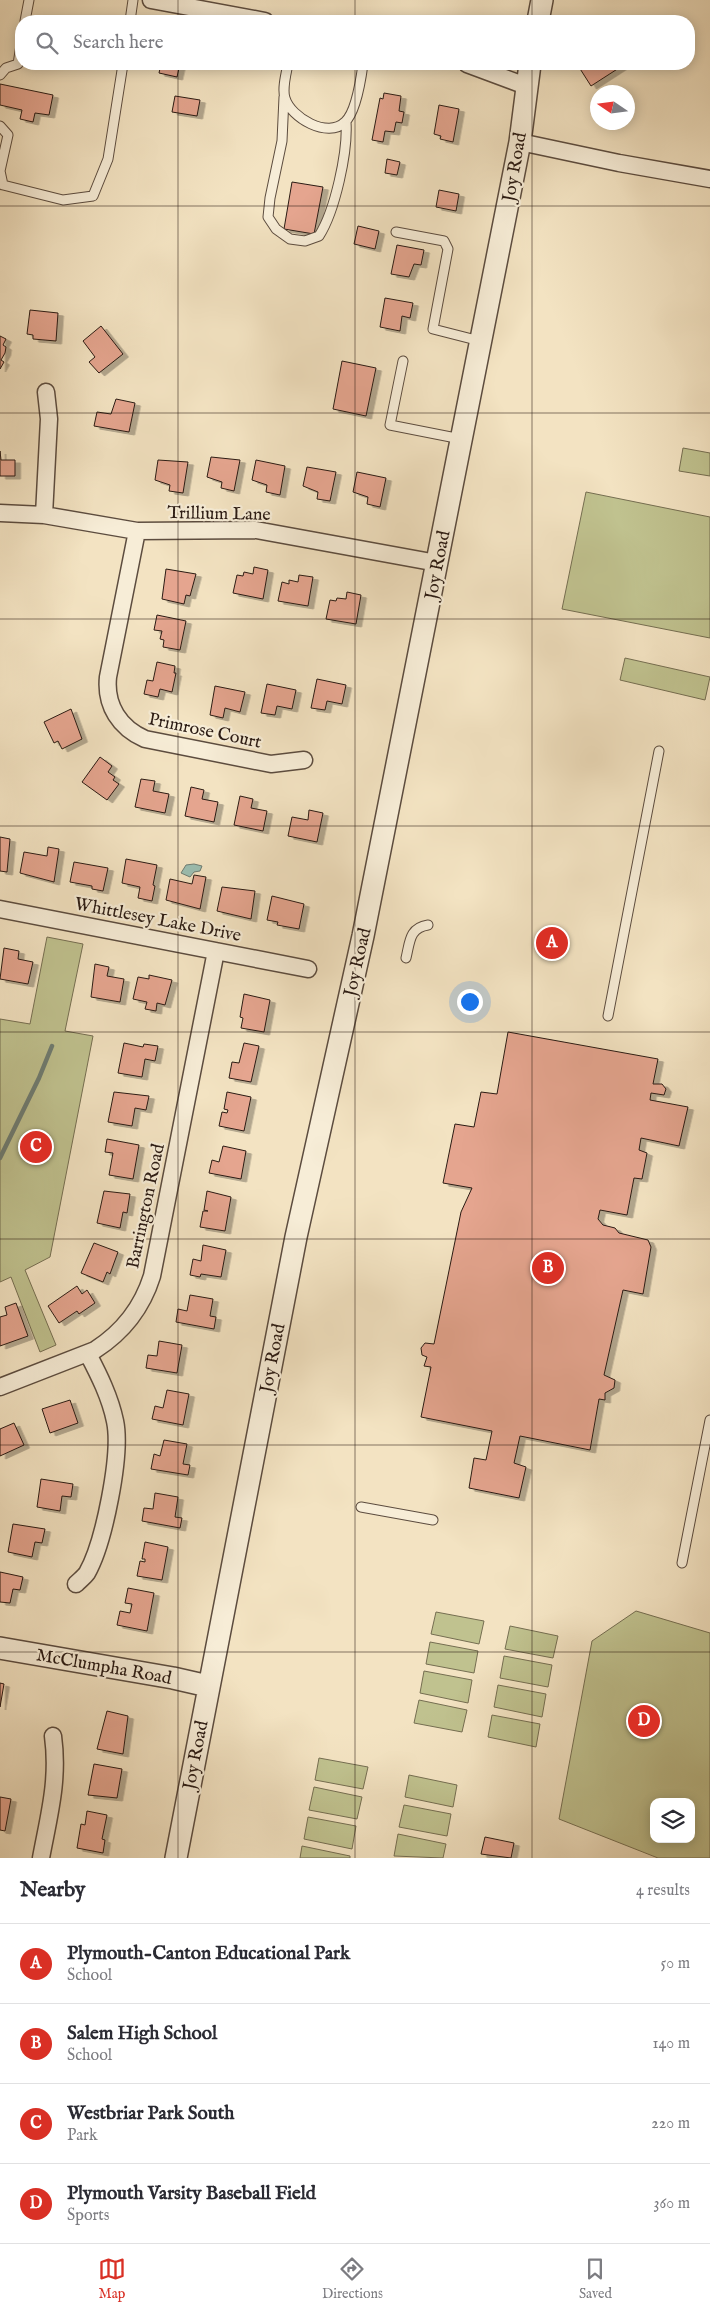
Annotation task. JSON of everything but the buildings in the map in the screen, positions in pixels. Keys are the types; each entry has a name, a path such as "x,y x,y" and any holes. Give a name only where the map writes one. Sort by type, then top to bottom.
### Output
{"street":[{"path":"151,0 232,15"},
{"path":"539,15 542,0"},
{"path":"483,70 526,86"},
{"name":"Joy Road","path":"176,1858 298,1229 361,943 481,341 520,142 529,70"},
{"path":"520,142 619,163 710,179"},
{"path":"44,515 49,419 46,392"},
{"name":"Trillium Lane","path":"0,513 44,515 137,530 256,530 437,563"},
{"name":"Primrose Court","path":"137,530 108,677 108,695 117,718 134,734 146,739 271,764 304,760"},
{"name":"Whittlesey Lake Drive","path":"0,909 308,969"},
{"name":"Barrington Road","path":"0,1387 88,1354 106,1343 127,1323 147,1291 216,951"},
{"path":"76,1584 86,1574 96,1553 104,1524 117,1448 112,1408 99,1374 88,1354"},
{"name":"McClumpha Road","path":"0,1648 173,1678 208,1686"},
{"path":"41,1858 55,1786 56,1759 53,1736"}],"lane":[{"path":"26,15 29,0"},
{"path":"131,15 133,0"},
{"path":"0,76 6,68 15,65"},
{"path":"0,126 8,135 0,172 3,185 63,200 92,196 108,159 122,70"},
{"path":"287,70 282,141 268,217 276,229 290,239 305,241 319,236 329,220 347,140 346,122 358,88 362,70"},
{"path":"284,97 297,116 308,122 324,127 337,128 346,122"},
{"path":"396,232 444,241 448,248 432,329 481,341"},
{"path":"403,361 390,425 461,439"},
{"path":"608,1016 659,751"},
{"path":"406,958 413,932 420,926 428,925"},
{"path":"682,1563 710,1420"},
{"path":"361,1507 433,1520"}],"green space":[{"path":"683,448 710,453 710,476 679,471"},
{"path":"586,492 710,517 710,638 562,609"},
{"path":"625,658 710,677 705,700 620,680"},
{"path":"47,937 83,944 65,1031 93,1036 50,1257 25,1270 56,1345 40,1352 11,1277 0,1282 0,1019 30,1024"},
{"path":"636,1611 710,1633 710,1858 658,1858 559,1819 592,1641"},
{"path":"436,1612 484,1621 479,1644 431,1634"},
{"path":"510,1626 558,1636 553,1658 505,1649"},
{"path":"430,1642 478,1651 474,1673 426,1664"},
{"path":"504,1656 552,1665 548,1687 500,1678"},
{"path":"424,1671 472,1680 468,1703 420,1693"},
{"path":"498,1685 546,1694 542,1717 494,1707"},
{"path":"419,1700 467,1710 462,1732 414,1723"},
{"path":"492,1715 540,1724 536,1747 488,1737"},
{"path":"319,1758 368,1767 363,1789 315,1780"},
{"path":"409,1775 457,1785 453,1807 405,1797"},
{"path":"314,1787 362,1797 357,1819 309,1810"},
{"path":"404,1805 451,1814 447,1836 399,1827"},
{"path":"308,1817 356,1826 352,1849 304,1839"},
{"path":"398,1834 446,1844 443,1858 394,1856"},
{"path":"302,1846 350,1856 350,1858 300,1858"}],"shaded area":[{"path":"186,865 202,866 200,871 194,872 190,877 181,873"}],"waterway":[{"path":"0,1158 39,1078 52,1046"}],"place":[{"name":"Plymouth-Canton Educational Park","path":"552,943"},
{"name":"Westbriar Park South","path":"36,1147"},
{"name":"Salem High School","path":"548,1268"},
{"name":"Plymouth Varsity Baseball Field","path":"644,1721"}]}
